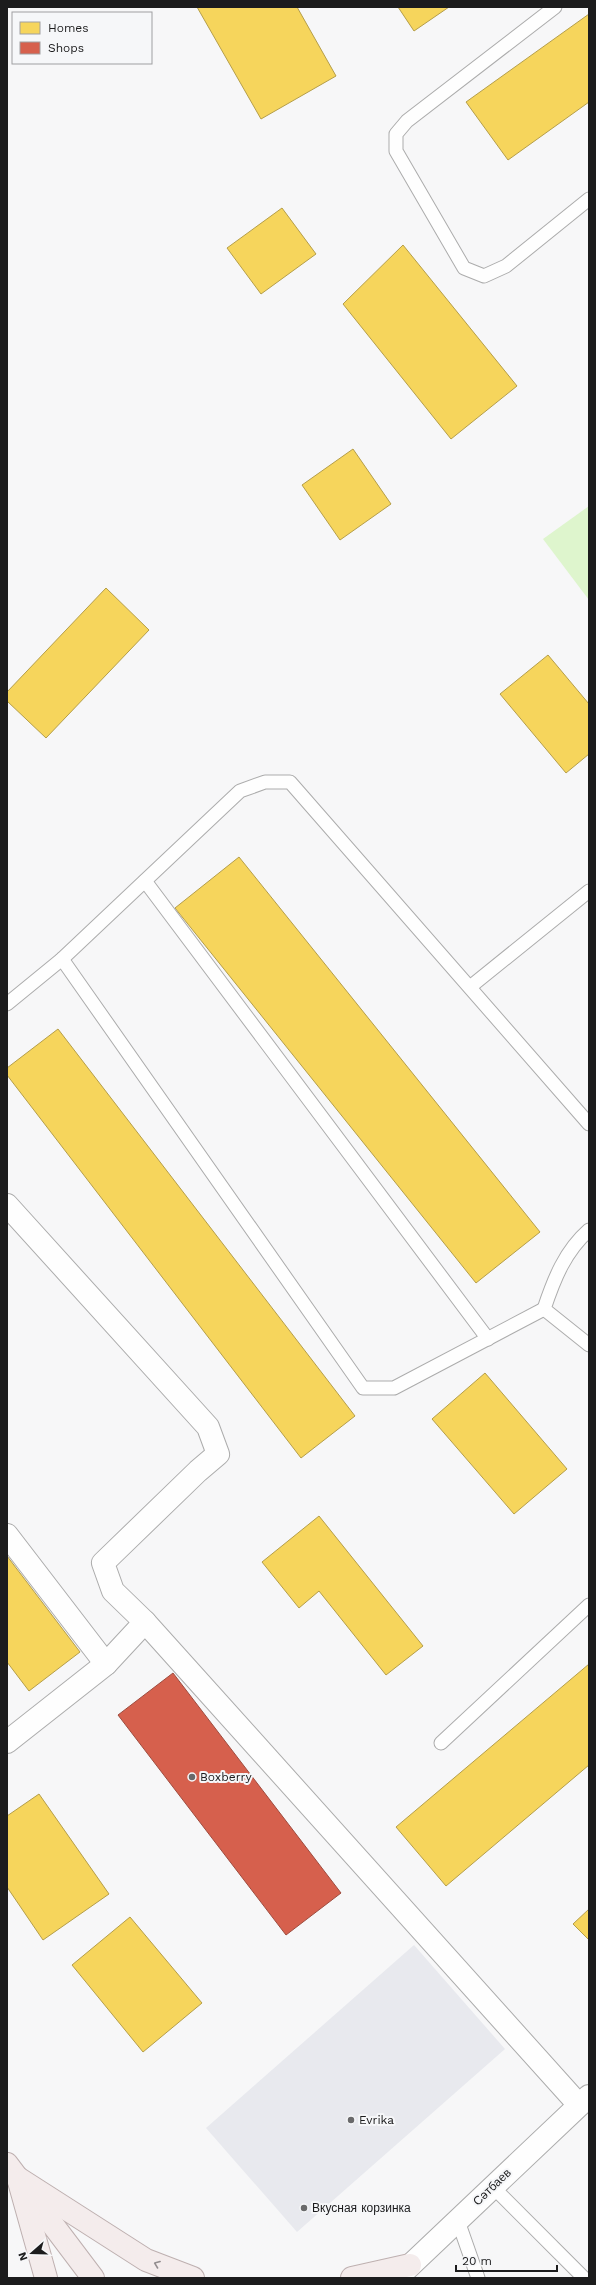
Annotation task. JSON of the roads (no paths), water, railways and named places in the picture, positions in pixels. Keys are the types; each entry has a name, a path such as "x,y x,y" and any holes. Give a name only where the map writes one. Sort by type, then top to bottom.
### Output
{"main road":[{"path":"12,2171 46,2278"},
{"path":"12,2171 93,2278"},
{"path":"12,2171 146,2260 193,2278"},
{"path":"352,2278 403,2271"}],"street":[{"path":"7,1205 208,1427 218,1454 198,1471 102,1564 113,1591 145,1622 584,2100"},
{"path":"7,1535 106,1664"},
{"path":"7,1742 106,1664 145,1622"},
{"name":"Сәтбаев","path":"403,2271 458,2221 492,2186 584,2100"}],"lane":[{"path":"555,7 407,121 396,134 396,151 464,268 484,276 506,266 589,199"},
{"path":"7,1004 62,959 240,791 265,782 290,782 589,1124"},
{"path":"145,881 488,1339"},
{"path":"470,987 589,891"},
{"path":"62,959 362,1388 394,1388 544,1309 555,1276 576,1241 589,1230"},
{"path":"544,1309 589,1345"},
{"path":"440,1743 589,1605"},
{"path":"492,2186 584,2278"},
{"path":"458,2221 478,2278"}],"place":[{"name":"Boxberry","path":"192,1777"},
{"name":"Evrika","path":"351,2120"},
{"name":"Вкусная корзинка","path":"304,2208"}]}
